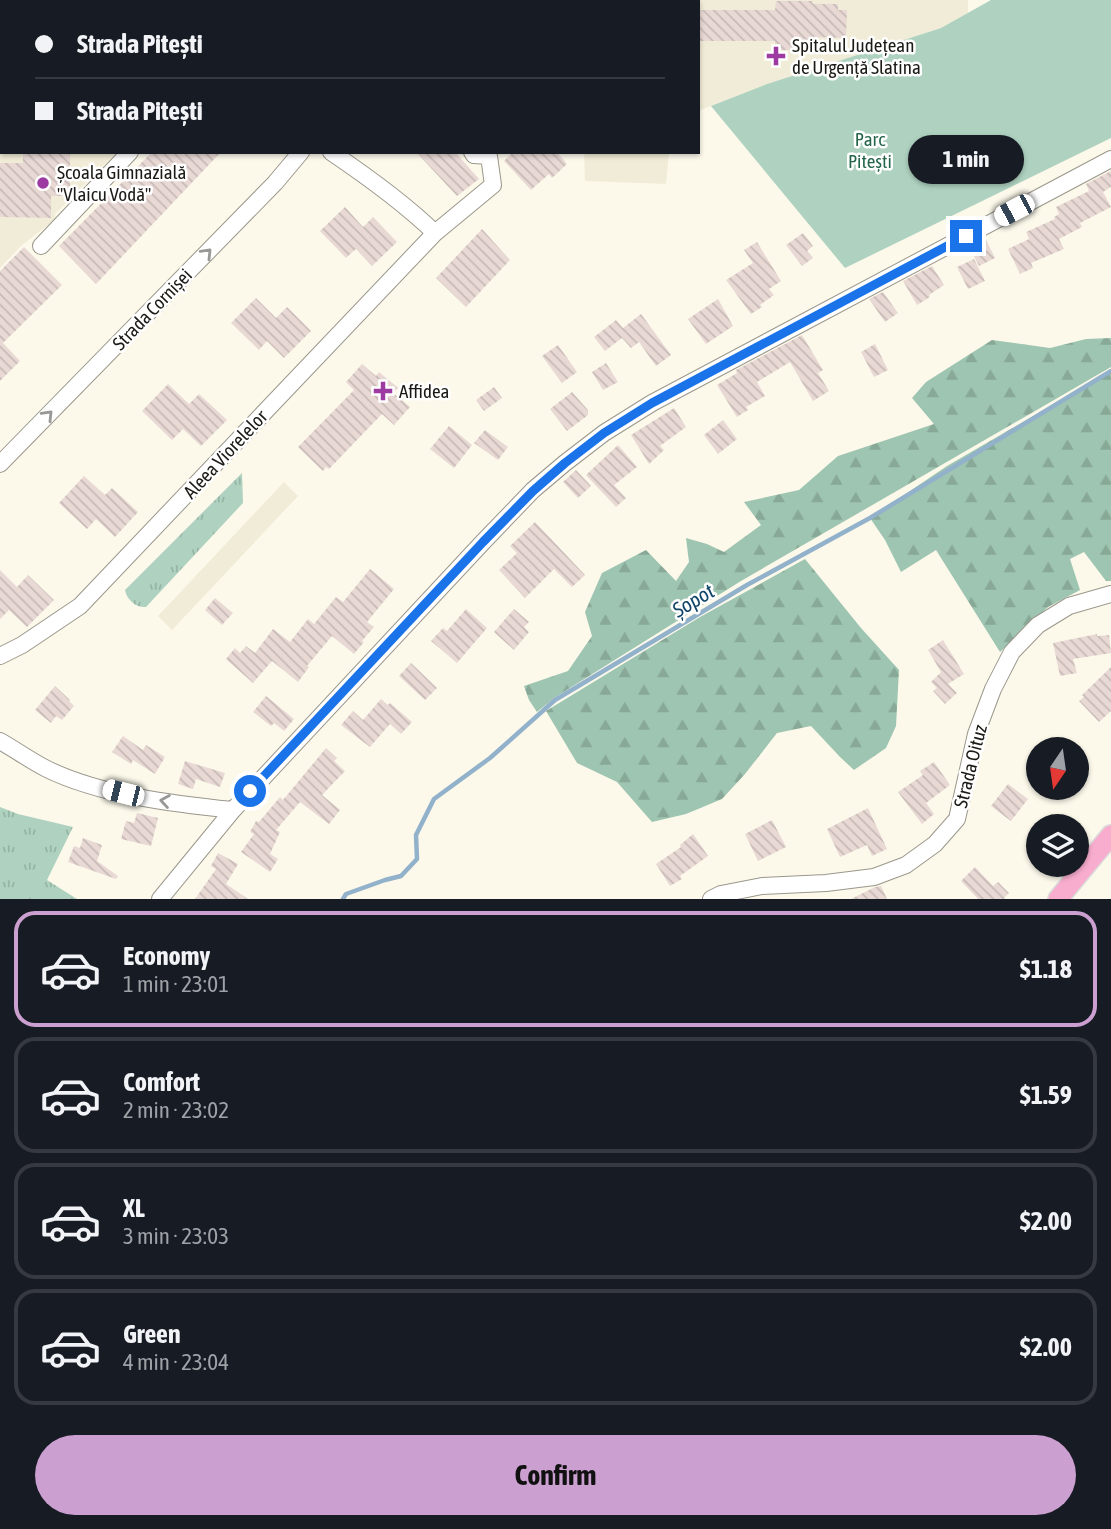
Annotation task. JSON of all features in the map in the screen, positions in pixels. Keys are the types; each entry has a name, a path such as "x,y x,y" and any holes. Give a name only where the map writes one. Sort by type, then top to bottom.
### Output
{"main road":[{"path":"1058,899 1111,835"}],"street":[{"path":"41,246 128,154"},
{"name":"Strada Cornișei","path":"0,464 275,183 299,154"},
{"path":"334,154 387,191 435,233"},
{"name":"Aleea Viorelelor","path":"0,656 22,645 80,606 435,233 493,185 489,156 473,154"},
{"path":"160,899 233,810 483,542 554,472 604,433 652,403 1111,159"},
{"name":"Strada Oituz","path":"711,899 721,894 762,886 826,883 874,877 906,865 935,844 957,819 976,734 993,689 1012,652 1038,625 1069,606 1111,594"},
{"path":"0,741 47,769 81,783 144,798 233,810"}],"shaded area":[{"name":"Spitalul Județean de Urgență Slatina","path":"700,0 968,0 968,13 941,28 767,84 700,110"},
{"name":"Școala Gimnazială \"Vlaicu Vodă\"","path":"0,154 115,154 55,214 56,219 22,245 0,268"},
{"path":"584,154 669,154 666,184 585,181"},
{"path":"284,482 298,496 172,630 158,616"}],"green space":[{"name":"Parc Pitești","path":"991,0 1111,0 1111,138 845,268 711,106 767,84 941,28"},
{"path":"1111,338 1111,367 741,581 554,698 537,712 529,700 524,686 568,671 592,636 585,612 602,573 646,550 676,581 689,562 686,538 724,552 761,525 744,502 799,490 838,456 934,424 912,398 926,382 992,340 1050,348 1086,339"},
{"path":"1111,371 1111,581 1106,581 1084,552 1070,559 1080,590 1048,607 1000,652 936,550 901,572 870,518 947,466"},
{"path":"242,473 243,503 146,607 132,603 125,590"},
{"path":"805,559 899,670 896,726 886,748 854,770 811,726 777,733 722,799 686,814 652,822 617,782 577,763 546,711 700,617"},
{"path":"0,807 73,827 47,880 77,899 0,899"}],"building":[{"path":"776,1 838,4 838,10 847,10 846,38 812,37 812,50 775,50 775,41 700,41 700,10 775,10"},
{"path":"23,154 70,154 70,196 51,196 51,218 0,217 0,163 23,163"},
{"path":"150,154 219,154 96,284 59,246"},
{"path":"418,154 457,154 479,179 457,196"},
{"path":"511,154 559,154 567,164 552,178 549,174 531,190 504,161"},
{"path":"1111,171 1111,187 1103,192 1111,207 1080,223 1082,227 1059,239 1064,249 1031,263 1033,268 1020,274 1008,249 1029,239 1026,232 1055,219 1059,214 1056,207 1089,191 1086,184"},
{"path":"345,207 363,227 373,217 397,242 372,266 356,249 346,258 320,231"},
{"path":"482,229 510,260 466,307 436,278"},
{"path":"803,233 813,246 807,251 813,258 802,266 786,245"},
{"path":"985,238 995,258 979,266 969,246"},
{"path":"757,242 781,281 769,289 774,295 751,314 726,280 753,263 744,250"},
{"path":"24,247 62,285 3,343 20,361 0,381 0,271"},
{"path":"974,259 985,281 968,289 957,267"},
{"path":"932,266 944,285 917,305 903,281"},
{"path":"883,292 898,313 885,322 869,299"},
{"path":"256,298 276,318 287,307 311,331 284,358 267,341 259,350 231,323"},
{"path":"718,299 733,326 706,344 688,319"},
{"path":"641,314 671,355 656,366 639,342 631,348 622,338 605,351 594,337 616,320 623,328"},
{"path":"802,335 823,370 818,373 829,391 813,401 790,362 757,382 765,396 746,407 748,410 737,417 717,385 737,373 736,370"},
{"path":"875,344 888,370 874,377 861,352"},
{"path":"558,345 577,372 562,383 542,356"},
{"path":"606,363 618,382 603,390 592,372"},
{"path":"362,364 376,376 379,372 398,388 393,393 410,407 394,425 382,414 329,469 326,467 323,471 298,447 354,390 346,382"},
{"path":"168,384 189,404 199,394 227,420 201,446 183,429 172,440 142,411"},
{"path":"494,387 502,398 484,411 476,400"},
{"path":"572,392 588,410 588,415 567,431 550,409"},
{"path":"674,408 686,427 660,446 664,450 649,464 631,435"},
{"path":"723,420 737,439 718,454 704,435"},
{"path":"449,426 472,445 454,468 430,449"},
{"path":"485,430 508,447 498,460 474,443"},
{"path":"618,445 637,467 614,485 626,498 616,507 586,475"},
{"path":"576,470 591,486 578,498 563,482"},
{"path":"84,476 105,495 112,488 138,512 115,537 96,519 87,529 59,503"},
{"path":"535,522 585,575 572,587 554,569 525,598 499,570 517,553 510,546"},
{"path":"370,569 394,589 367,622 374,627 354,654 332,636 307,666 309,667 298,682 272,661 253,683 226,659 235,648 240,653 246,646 255,653 273,629 290,642 308,619 314,624 336,597 343,602"},
{"path":"0,570 17,587 28,575 54,600 27,627 9,610 0,619"},
{"path":"215,598 233,613 222,625 205,610"},
{"path":"466,609 487,628 457,663 431,641 443,628 447,631"},
{"path":"514,609 529,622 524,627 529,632 514,650 494,632"},
{"path":"1097,634 1109,635 1111,653 1073,659 1077,673 1060,676 1053,643"},
{"path":"943,640 964,674 948,684 957,693 945,704 933,691 937,688 931,682 941,672 928,650"},
{"path":"411,663 437,688 425,700 399,676"},
{"path":"1111,667 1111,711 1099,722 1079,701"},
{"path":"55,686 74,706 62,720 56,716 51,723 35,710"},
{"path":"266,696 294,719 284,731 274,723 271,726 253,712"},
{"path":"381,699 388,705 390,703 412,722 401,734 390,724 370,747 341,725 353,711 363,720"},
{"path":"123,736 143,750 146,745 165,757 155,774 133,760 131,764 112,752"},
{"path":"326,748 337,758 334,761 345,771 322,795 340,810 329,824 300,802 276,830 280,832 270,854 278,859 270,872 241,852 254,834 250,832 256,821 259,822 280,797 283,800"},
{"path":"185,761 225,773 220,787 196,779 193,789 178,784"},
{"path":"934,762 950,785 926,803 934,814 922,824 898,792 923,775 920,771"},
{"path":"1008,784 1027,800 1011,821 991,806"},
{"path":"868,808 887,849 872,856 867,845 840,857 827,829"},
{"path":"137,813 158,818 151,846 121,839 126,821 134,823"},
{"path":"772,820 786,847 758,861 745,834"},
{"path":"693,834 708,856 670,886 656,864 681,847"},
{"path":"83,838 102,845 97,861 118,876 116,879 68,862 74,846 80,848"},
{"path":"218,853 238,864 226,884 248,899 195,899 216,869 211,866"},
{"path":"975,867 993,886 998,882 1009,893 1005,899 978,899 961,881"},
{"path":"881,886 887,899 851,899 875,887"}],"waterway":[{"name":"Șopot","path":"343,899 346,894 401,876 417,859 416,835 434,799 490,758 555,700 747,585 870,518 1111,371"}],"place":[{"name":"Spitalul Județean de Urgență Slatina","path":"776,56"},
{"name":"Școala Gimnazială \"Vlaicu Vodă\"","path":"43,183"},
{"name":"Affidea","path":"383,391"}],"route":[{"path":"250,791 483,542 565,463 604,433 652,403 966,236"}]}
